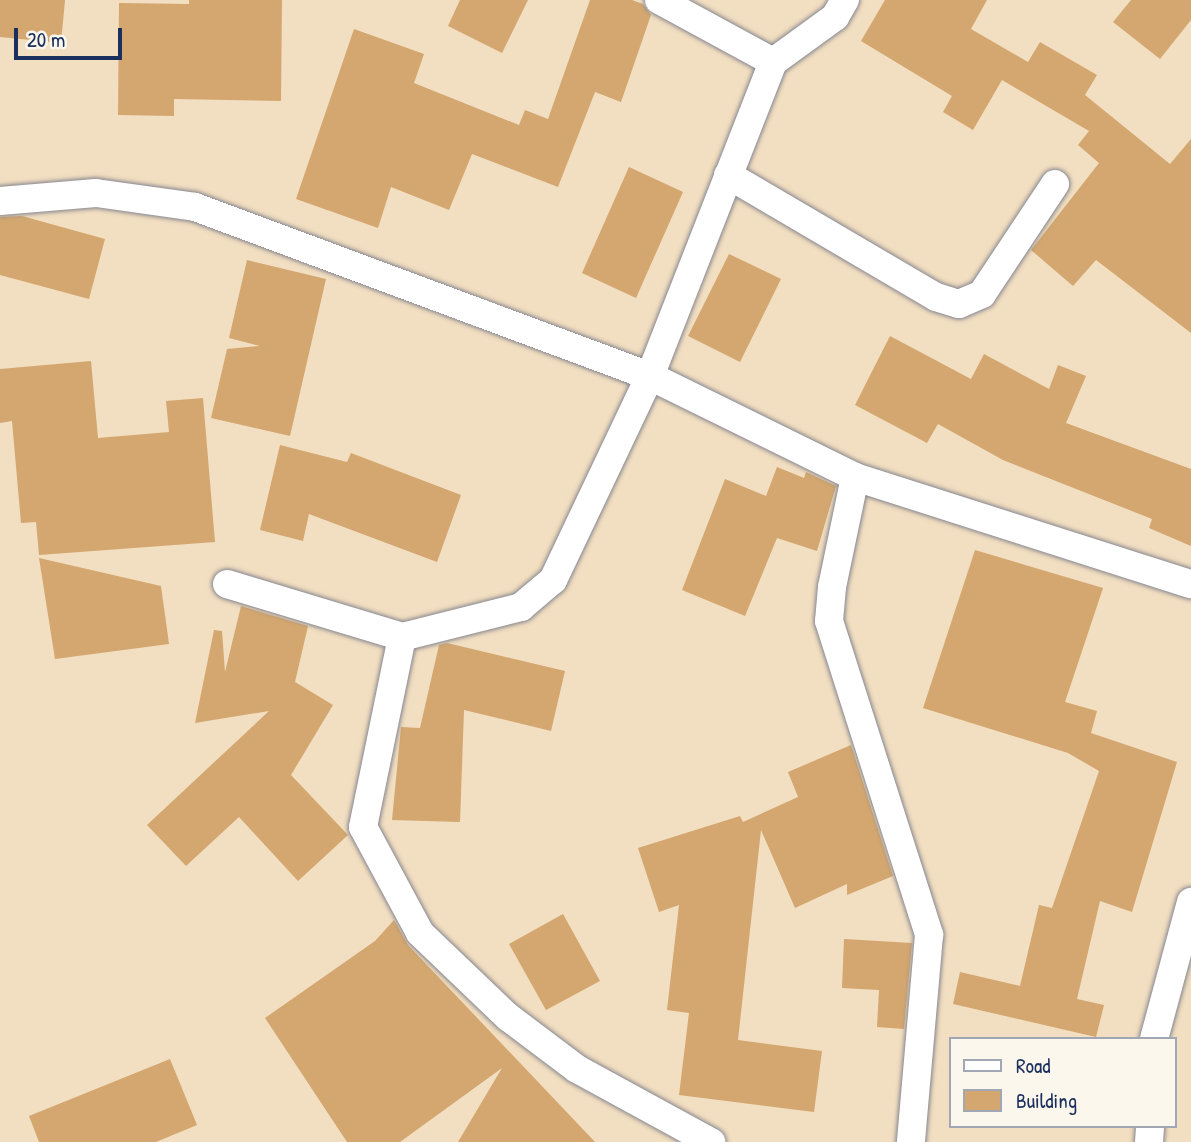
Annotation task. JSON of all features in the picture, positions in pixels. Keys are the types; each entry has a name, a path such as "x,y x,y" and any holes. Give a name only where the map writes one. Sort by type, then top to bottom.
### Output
{"street":[{"path":"659,0 773,62"},
{"path":"227,584 402,637 521,607 553,580 650,376 773,62 835,17 845,0"},
{"path":"729,175 936,297 959,304 982,294 1055,184"},
{"path":"0,201 96,193 194,207 650,376 855,477 1191,584"},
{"path":"855,477 832,587 830,621 929,935 926,1001 911,1142"},
{"path":"402,637 363,827 420,933 508,1017 577,1069 711,1142"},
{"path":"1155,1037 1191,902"}],"building":[{"path":"0,0 65,0 61,43 0,37"},
{"path":"189,0 282,0 281,101 174,99 174,116 118,115 119,3 189,4"},
{"path":"460,0 528,0 502,53 448,26"},
{"path":"590,0 632,0 643,4 651,15 621,102 595,92 558,187 472,154 449,210 391,187 378,228 296,199 354,29 424,54 414,83 519,125 525,110 548,119"},
{"path":"885,0 987,0 971,29 1028,62 1040,42 1097,75 1085,95 1170,164 1191,139 1191,333 1096,260 1073,286 1031,250 1099,163 1078,145 1089,131 1002,80 973,130 943,112 952,96 861,41"},
{"path":"1131,0 1191,0 1191,20 1160,59 1113,22"},
{"path":"629,167 683,192 636,298 582,273"},
{"path":"22,216 105,239 89,299 0,275 0,217"},
{"path":"729,254 781,279 740,362 688,336"},
{"path":"247,260 326,279 290,436 211,418 227,349 260,346 229,338"},
{"path":"890,336 971,379 984,354 1049,389 1058,365 1086,376 1066,423 1191,469 1191,546 1149,528 1152,519 1003,460 938,424 927,443 855,405"},
{"path":"91,361 98,438 169,432 166,401 203,398 215,542 39,555 36,522 21,523 12,421 0,423 0,369"},
{"path":"280,445 347,462 351,453 461,495 437,562 309,514 303,541 260,530"},
{"path":"777,467 804,478 806,472 836,486 817,551 777,538 745,616 682,590 725,479 766,496"},
{"path":"975,550 1103,588 1065,702 1097,711 1091,733 1177,762 1132,912 1100,901 1077,999 1104,1005 1096,1037 953,1004 960,972 1020,986 1039,905 1052,908 1099,771 1068,753 923,708"},
{"path":"39,558 161,586 169,644 55,659"},
{"path":"241,606 308,626 295,682 333,705 291,775 348,835 298,881 239,817 186,866 147,825 269,711 195,723 214,630 222,631 225,672"},
{"path":"447,643 565,671 551,731 464,710 460,822 392,820 401,727 420,728 439,645"},
{"path":"851,745 893,876 847,895 847,884 795,908 761,830 738,1040 822,1051 814,1112 679,1095 689,1013 667,1010 679,905 659,912 638,848 740,816 743,822 798,797 788,772"},
{"path":"563,914 600,981 546,1010 509,944"},
{"path":"394,920 408,945 595,1142 458,1142 502,1068 400,1142 347,1142 265,1018 375,941"},
{"path":"844,939 912,943 904,1029 877,1027 879,990 842,988"},
{"path":"170,1059 197,1125 156,1142 39,1142 29,1116"}]}
